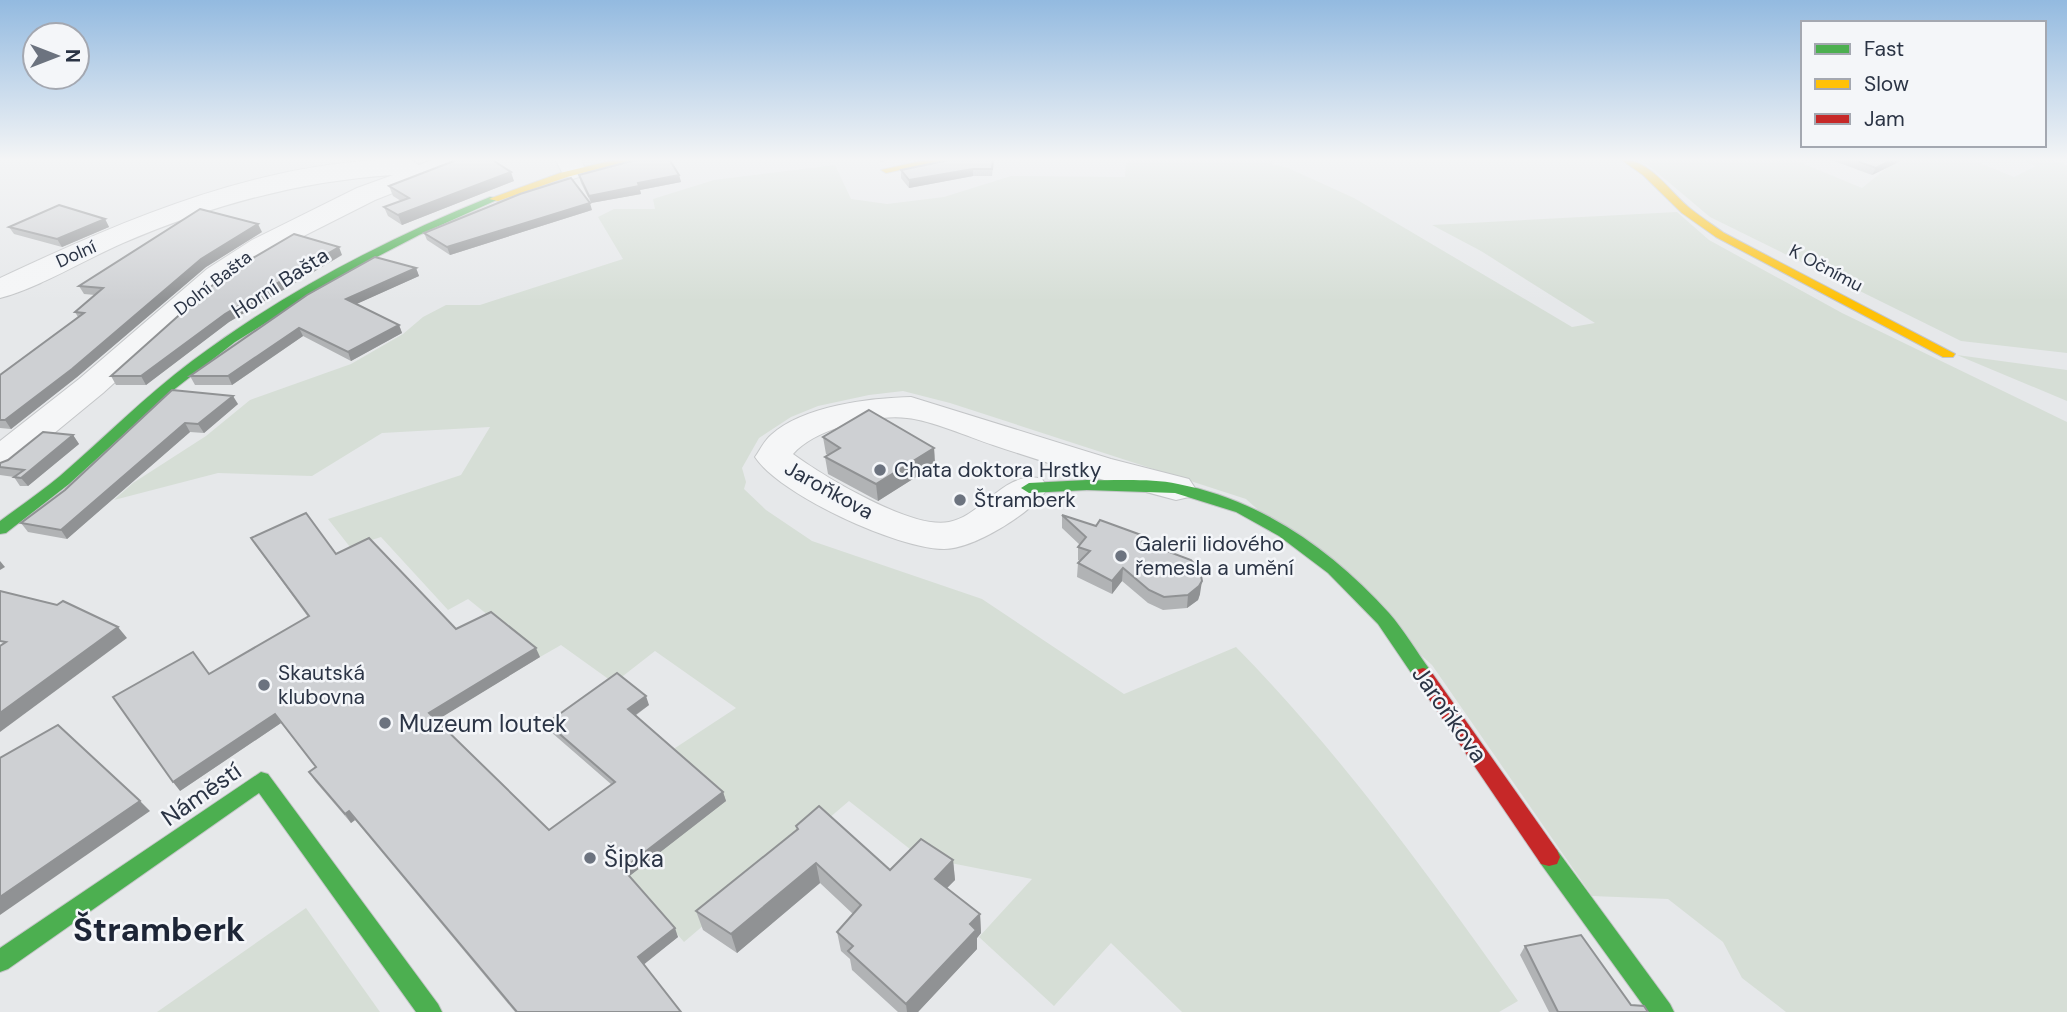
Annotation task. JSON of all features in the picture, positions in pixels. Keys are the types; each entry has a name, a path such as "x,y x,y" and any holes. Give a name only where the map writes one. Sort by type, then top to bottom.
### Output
{"street":[{"name":"Dolní","path":"0,289 136,228 200,206"},
{"name":"Dolní Bašta","path":"0,459 90,386 217,275 261,246 344,206"},
{"name":"Horní Bašta","path":"0,529 56,488 142,408 281,304 410,231 470,206"},
{"name":"K Očnímu","path":"1681,206 1720,235 1948,354"},
{"name":"Jaroňkova","path":"1176,488 1087,485 1029,488 965,530 947,536 903,528 875,517 790,471 772,457 781,444 818,424 883,407 911,407 1098,467 1176,488 1242,508 1285,532 1334,569 1384,619 1578,898 1662,1012"},
{"name":"Náměstí","path":"0,961 261,780 430,1012"}],"shaded area":[{"path":"654,206 1368,206 1572,327 1595,323 1481,251 1432,225 1677,212 1709,240 1842,313 2067,422 2067,1012 1786,1012 1742,978 1723,942 1668,899 1592,896 1432,665 1246,499 950,403 903,391 818,406 791,417 759,438 742,468 746,482 744,489 766,510 812,541 982,599 1124,694 1236,647 1349,774 1418,863 1518,1001 1499,1012 1182,1012 1111,943 1054,1006 979,937 1032,879 920,857 849,801 684,942 628,877 669,752 736,708 655,651 614,683 561,645 540,657 468,599 448,610 381,537 350,547 328,519 461,475 490,427 382,433 312,476 218,473 114,500 133,483 206,436 250,400 351,364 446,305 480,305 623,259 598,217 614,209 655,209"},
{"path":"1697,206 2067,206 2067,353 1961,341 1710,217"},
{"path":"1957,355 2067,370 2067,401"},
{"path":"306,908 380,1012 157,1012"}],"building":[{"path":"56,206 105,219 57,239 9,227"},
{"path":"386,206 421,206 398,215 384,207"},
{"path":"490,206 580,206 447,247 424,233"},
{"path":"200,209 258,224 201,259 72,369 5,420 0,420 0,375 84,313 75,312 103,288 79,286"},
{"path":"294,234 339,247 225,314 141,376 111,376 224,275"},
{"path":"375,257 416,268 346,299 399,325 348,352 299,328 228,376 190,376 307,295"},
{"path":"172,390 233,396 198,424 185,423 61,530 21,523 65,490"},
{"path":"869,410 934,448 876,484 825,457 840,448 823,437"},
{"path":"43,432 73,435 21,478 14,477 24,470 0,467 0,463 8,460"},
{"path":"306,513 336,554 369,538 456,629 491,612 536,648 429,713 549,830 615,782 547,723 617,673 646,696 628,709 723,792 623,869 675,928 638,957 681,1012 517,1012 349,811 345,814 309,772 316,767 275,714 173,782 113,697 193,652 209,674 309,616 251,538"},
{"path":"1062,515 1096,526 1100,520 1144,536 1140,541 1191,560 1200,570 1202,581 1188,595 1164,597 1149,590 1123,568 1112,581 1078,563 1090,551 1078,547 1086,537"},
{"path":"0,591 57,605 63,601 118,627 0,713 0,646 6,642 0,641"},
{"path":"58,725 140,801 0,897 0,758"},
{"path":"819,806 890,870 921,839 953,860 935,879 980,914 970,924 976,930 906,1004 848,951 853,946 837,932 861,905 816,863 731,934 696,911 798,829 796,826"},
{"path":"1581,935 1631,1005 1644,1006 1648,1012 1558,1012 1525,946"}],"traffic: fast":[{"path":"0,529 64,481 196,364 266,315 377,251 476,206"},
{"path":"1029,488 1087,485 1176,488 1242,508 1285,532 1334,569 1384,619 1423,675"},
{"path":"0,961 261,780 430,1012"},
{"path":"1549,857 1662,1012"}],"traffic: slow":[{"path":"1681,206 1720,235 1948,354"}],"traffic: jam":[{"path":"1423,675 1549,857"}],"place":[{"name":"Chata doktora Hrstky","path":"880,470"},
{"name":"Štramberk","path":"960,500"},
{"name":"Galerii lidového řemesla a umění","path":"1121,556"},
{"name":"Skautská klubovna","path":"264,685"},
{"name":"Muzeum loutek","path":"385,723"},
{"name":"Šipka","path":"590,858"}],"district":[{"name":"Štramberk","path":"159,929"}]}
